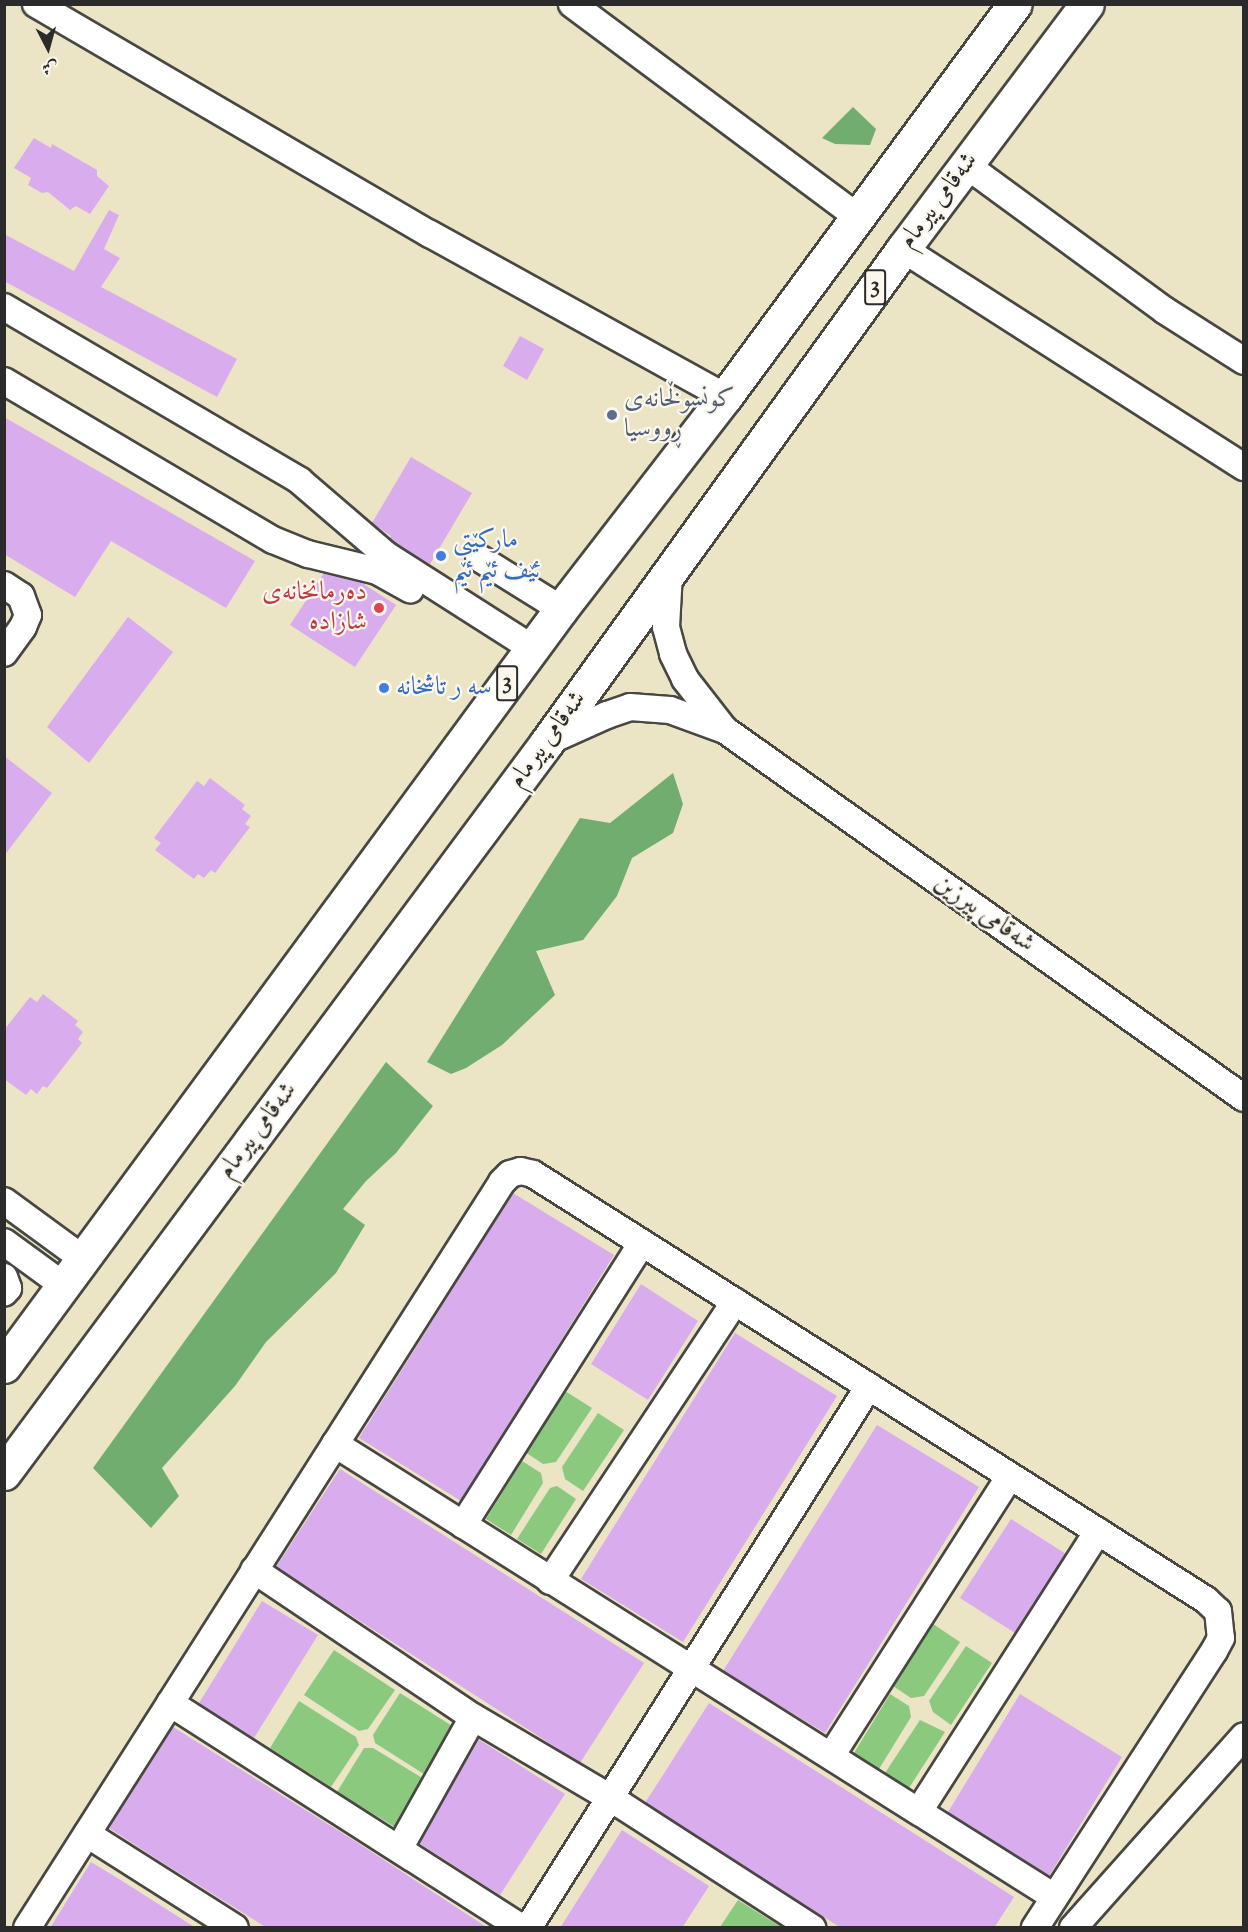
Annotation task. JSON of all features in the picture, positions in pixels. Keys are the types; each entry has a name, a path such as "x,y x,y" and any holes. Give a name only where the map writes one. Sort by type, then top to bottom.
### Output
{"highway":[{"name":"3","path":"4,1366 561,609 725,397 1015,4"},
{"name":"شەقامی پیرمام","path":"4,1473 547,742 903,249 1087,4"}],"street":[{"path":"36,4 430,234 725,397"},
{"path":"572,4 858,217"},
{"path":"966,165 1164,310 1244,361"},
{"path":"903,249 1244,467"},
{"path":"4,307 300,481 321,496 381,563 527,656"},
{"path":"4,381 273,540 323,558 381,563"},
{"path":"323,558 344,520"},
{"path":"479,558 561,609"},
{"path":"669,573 666,627 673,654 685,679 724,730"},
{"path":"4,585 21,596 28,615 23,627 4,653"},
{"path":"547,742 630,707 670,710 724,730"},
{"name":"شەقامی پیرزین","path":"724,730 1244,1098"},
{"path":"27,1928 502,1182 510,1174 521,1171 533,1174 869,1386 1206,1600 1218,1611 1221,1638 1035,1928"},
{"path":"4,1201 82,1258"},
{"path":"4,1242 63,1285"},
{"path":"463,1525 642,1243"},
{"path":"4,1277 8,1288 4,1293"},
{"path":"550,1581 735,1302"},
{"path":"528,1928 869,1386"},
{"path":"335,1444 1054,1897"},
{"path":"831,1756 1010,1476"},
{"path":"919,1811 1098,1531"},
{"path":"254,1570 473,1717 609,1797 812,1928"},
{"path":"170,1703 522,1928"},
{"path":"399,1849 473,1717"},
{"path":"1073,1928 1244,1736"},
{"path":"87,1834 235,1928"}],"green space":[{"path":"853,107 876,129 870,145 835,144 822,138"},
{"path":"673,773 683,804 673,833 632,858 617,896 583,940 536,951 555,995 502,1045 466,1068 451,1074 427,1062 580,818 610,823"},
{"path":"386,1062 433,1106 396,1153 366,1181 343,1209 365,1225 336,1273 266,1342 235,1386 162,1468 179,1496 151,1528 93,1468"},
{"path":"565,1391 592,1408 556,1462 543,1464 525,1452"},
{"path":"598,1413 624,1430 583,1491 565,1479 562,1467"},
{"path":"522,1461 541,1473 543,1483 511,1535 486,1519"},
{"path":"557,1486 576,1499 541,1554 517,1539 550,1488"},
{"path":"933,1624 960,1642 924,1696 911,1698 893,1686"},
{"path":"966,1646 992,1663 951,1725 933,1712 929,1701"},
{"path":"334,1650 395,1690 368,1729 359,1731 304,1695"},
{"path":"400,1693 457,1729 427,1776 375,1743 373,1735"},
{"path":"890,1694 909,1706 911,1717 879,1769 854,1753"},
{"path":"299,1701 356,1737 359,1745 331,1787 270,1748"},
{"path":"920,1720 945,1732 909,1788 885,1773"},
{"path":"364,1748 373,1748 424,1779 395,1827 337,1792"},
{"path":"738,1900 781,1927 720,1927"}],"building":[{"path":"34,138 51,148 52,144 97,170 97,176 109,186 90,214 76,206 70,210 48,192 42,193 28,185 31,178 14,168"},
{"path":"109,210 119,215 104,249 120,258 101,287 237,359 217,397 4,281 4,234 74,271"},
{"path":"520,336 544,349 527,380 503,366"},
{"path":"4,417 255,561 226,608 111,541 75,597 4,554"},
{"path":"411,457 472,493 430,564 395,543 390,538 391,536 372,523"},
{"path":"324,573 362,583 396,605 355,667 290,625"},
{"path":"128,617 173,652 89,763 47,727"},
{"path":"4,756 52,793 4,856"},
{"path":"210,778 245,805 242,809 251,816 245,824 250,827 215,873 211,870 204,878 198,874 194,879 155,850 161,843 154,838 197,781 204,786"},
{"path":"43,994 78,1021 75,1025 83,1032 78,1039 82,1043 47,1088 43,1086 37,1094 31,1089 26,1095 4,1079 4,1030 30,997 37,1002"},
{"path":"513,1193 614,1255 461,1501 359,1438"},
{"path":"641,1284 698,1321 648,1400 591,1364"},
{"path":"735,1333 837,1396 683,1642 581,1579"},
{"path":"877,1425 979,1487 825,1733 723,1671"},
{"path":"340,1469 644,1663 580,1763 276,1567"},
{"path":"1011,1519 1066,1554 1015,1633 960,1598"},
{"path":"262,1601 318,1635 254,1738 199,1703"},
{"path":"1020,1694 1122,1757 1049,1876 948,1812"},
{"path":"709,1703 1014,1897 994,1928 841,1928 645,1803"},
{"path":"173,1727 488,1928 267,1928 160,1861 109,1828"},
{"path":"478,1739 565,1794 500,1895 419,1843"},
{"path":"622,1830 709,1886 682,1928 560,1928"},
{"path":"91,1862 119,1879 196,1928 50,1928"}],"place":[{"name":"کونسوڵخانەی ڕووسیا","path":"612,415"},
{"name":"مارکێتی ئێف ئێم ئێم","path":"441,556"},
{"name":"دەرمانخانەی شازادە","path":"379,608"},
{"name":"سه ر تاشخانه","path":"384,688"}]}
